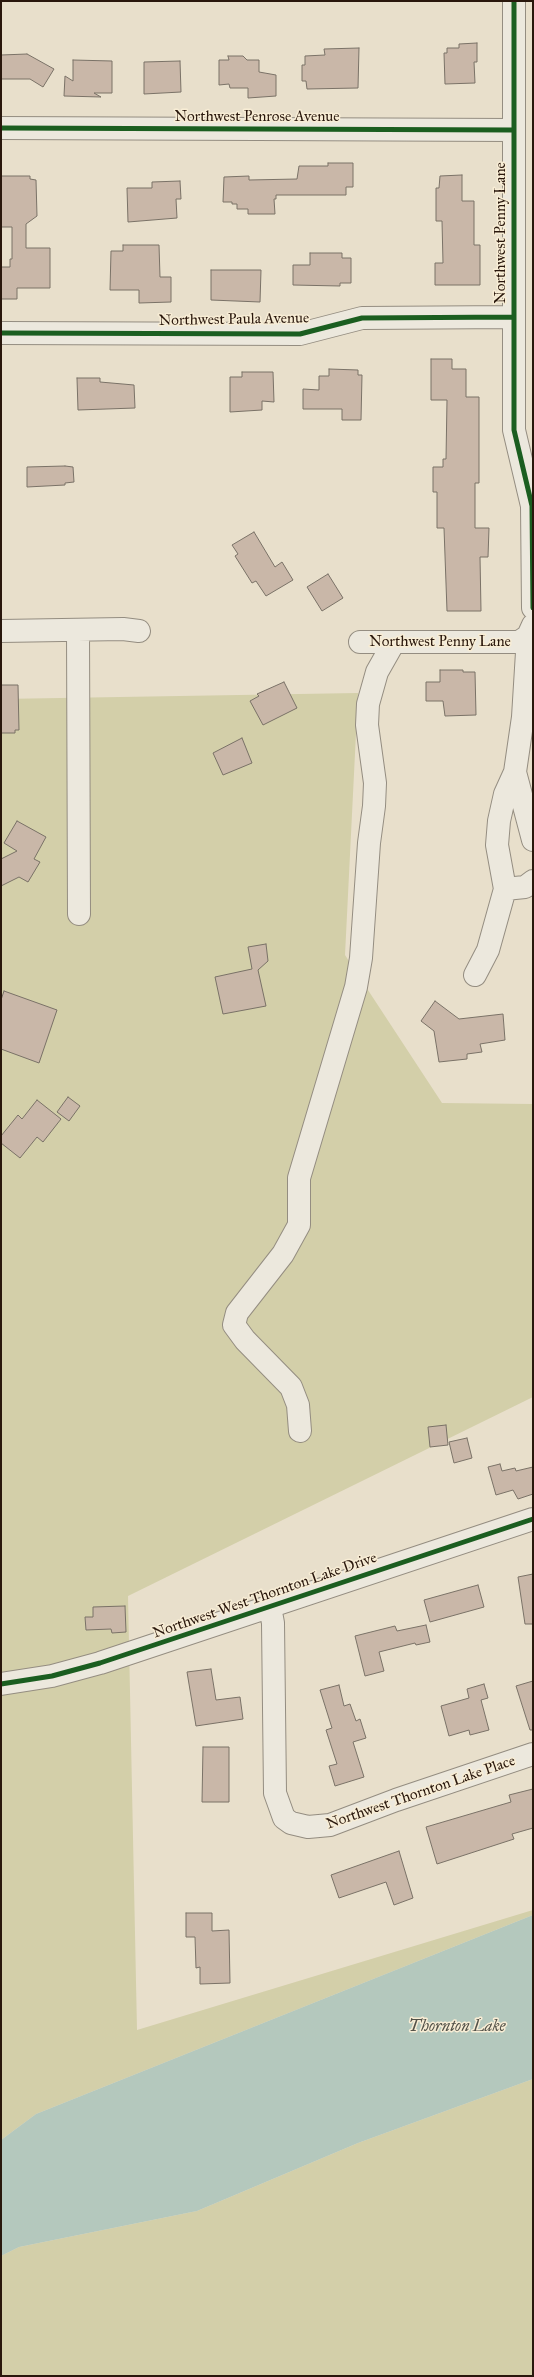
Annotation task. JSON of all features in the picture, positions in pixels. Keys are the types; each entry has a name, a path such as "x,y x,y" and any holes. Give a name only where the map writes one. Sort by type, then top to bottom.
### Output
{"street":[{"name":"Northwest Penny Lane","path":"514,1 514,430 532,506 533,608"},
{"name":"Northwest Penrose Avenue","path":"1,128 513,130"},
{"name":"Northwest Paula Avenue","path":"1,333 300,334 362,318 513,317"},
{"path":"1,631 78,631 123,629 138,631"},
{"name":"Northwest Penny Lane","path":"360,642 519,642 531,630"},
{"path":"475,975 488,950 505,889 497,845 499,820 505,794 515,772 523,717 531,630"},
{"path":"78,631 79,914"},
{"path":"300,1431 298,1405 291,1387 245,1340 234,1325 237,1312 283,1254 299,1225 299,1178 356,987 361,958 375,783 368,725 368,704 377,672 394,642"},
{"path":"515,772 533,840"},
{"path":"505,889 525,886 533,882"},
{"name":"Northwest West Thornton Lake Drive","path":"1,1684 52,1676 100,1663 533,1519"},
{"name":"Northwest Thornton Lake Place","path":"270,1607 273,1623 275,1794 284,1818 291,1823 308,1828 330,1825 396,1800 533,1754"}],"shaded area":[{"path":"358,693 345,955 442,1103 533,1104 533,1397 128,1596 137,2030 533,1910 533,1915 36,2114 1,2140 1,699"},
{"path":"533,2079 533,2376 1,2376 1,2256 19,2247 197,2211 358,2143"}],"water":[{"name":"Thornton Lake","path":"533,1915 533,2079 358,2143 197,2211 19,2247 1,2256 1,2140 36,2114"}],"building":[{"path":"477,43 477,62 474,62 475,83 445,84 444,53 447,53 447,48 459,48 459,44"},
{"path":"359,48 358,88 307,89 306,81 302,81 302,65 305,65 305,56 325,55 324,49"},
{"path":"27,54 54,69 43,87 30,79 1,79 1,55"},
{"path":"228,56 243,56 247,60 259,60 259,72 276,75 276,96 248,98 248,88 230,88 229,84 219,85 219,60 229,60"},
{"path":"73,60 112,61 112,93 94,93 101,97 64,96 65,76 73,81"},
{"path":"180,61 181,92 144,94 144,62"},
{"path":"328,163 353,163 353,187 346,187 346,195 276,195 276,199 274,199 275,214 248,214 248,209 237,209 237,204 232,204 232,202 223,202 224,177 249,176 249,180 297,179 299,166 328,166"},
{"path":"462,175 462,201 474,201 474,245 480,245 480,285 435,285 435,263 443,263 442,221 436,221 436,188 439,188 440,176"},
{"path":"1,176 30,176 30,179 36,180 37,216 26,224 26,248 50,248 50,288 17,288 17,299 1,299 1,267 10,267 10,259 12,259 12,227 1,227"},
{"path":"180,181 181,199 176,199 177,218 128,222 127,188 152,188 152,182"},
{"path":"123,245 159,245 160,277 171,277 171,302 139,303 139,290 110,290 111,251 123,251"},
{"path":"310,253 342,253 342,258 351,258 351,283 340,283 340,286 293,285 293,265 310,265"},
{"path":"211,270 261,270 260,302 211,300"},
{"path":"431,359 452,359 452,369 466,369 466,397 479,397 479,483 475,483 475,528 489,528 488,557 480,557 481,611 447,611 444,528 437,528 437,492 433,492 433,467 443,467 443,459 446,459 447,400 431,400"},
{"path":"329,369 358,370 358,375 362,375 361,420 342,420 342,409 303,409 303,389 319,390 319,376 329,376"},
{"path":"242,372 273,372 274,402 262,401 262,410 230,412 230,377 242,377"},
{"path":"77,378 100,378 100,382 134,385 135,408 78,410"},
{"path":"27,467 73,467 74,482 65,483 65,485 27,487"},
{"path":"254,532 275,567 282,562 293,580 266,596 256,581 252,583 235,556 238,554 232,545"},
{"path":"328,574 343,598 322,611 307,587"},
{"path":"440,670 463,670 463,672 475,672 476,715 445,716 443,701 426,701 426,682 440,682"},
{"path":"284,682 297,708 263,725 250,701 259,696 257,694"},
{"path":"1,685 18,685 19,730 15,730 15,733 1,733"},
{"path":"242,738 252,763 223,775 213,753"},
{"path":"17,821 46,837 34,859 40,862 28,882 19,877 1,886 1,859 17,851 4,843"},
{"path":"266,944 268,961 258,970 266,1006 223,1014 215,977 252,969 248,947"},
{"path":"4,991 57,1010 39,1063 1,1049 1,1000"},
{"path":"435,1001 459,1019 503,1014 505,1040 480,1044 482,1052 467,1054 467,1059 439,1062 434,1031 421,1021"},
{"path":"68,1097 80,1106 69,1121 57,1112"},
{"path":"37,1100 61,1119 43,1142 37,1137 20,1158 1,1143 1,1136 18,1115 22,1119"},
{"path":"446,1425 448,1445 430,1447 428,1427"},
{"path":"467,1438 472,1458 454,1463 449,1442"},
{"path":"500,1464 502,1471 515,1468 516,1471 533,1467 533,1494 518,1499 513,1490 496,1495 488,1467"},
{"path":"533,1574 533,1624 525,1624 518,1577"},
{"path":"478,1585 484,1607 430,1622 424,1600"},
{"path":"125,1606 126,1632 112,1633 111,1629 86,1630 85,1617 93,1617 93,1607"},
{"path":"426,1625 430,1642 416,1645 415,1643 379,1652 384,1671 365,1676 355,1636 395,1626 397,1631"},
{"path":"211,1669 216,1700 240,1697 243,1719 196,1726 187,1672"},
{"path":"533,1681 533,1730 530,1730 516,1686"},
{"path":"484,1684 488,1698 481,1700 489,1730 470,1735 469,1730 449,1736 441,1706 469,1698 467,1689"},
{"path":"339,1685 344,1706 350,1704 356,1721 360,1719 366,1738 353,1742 364,1777 335,1786 329,1766 337,1764 326,1730 332,1728 320,1690"},
{"path":"203,1747 229,1747 229,1802 202,1802"},
{"path":"533,1789 533,1828 512,1834 514,1839 437,1864 426,1827 511,1802 509,1795"},
{"path":"399,1851 413,1898 394,1905 386,1882 339,1898 331,1875"},
{"path":"186,1913 212,1913 212,1931 229,1930 230,1983 200,1984 200,1967 196,1968 195,1937 186,1937"}],"cycle path":[{"path":"514,1 514,430 532,506 533,608"},
{"path":"1,128 513,130"},
{"path":"1,333 300,334 362,318 513,317"},
{"path":"1,1684 52,1676 100,1663 533,1519"}]}
